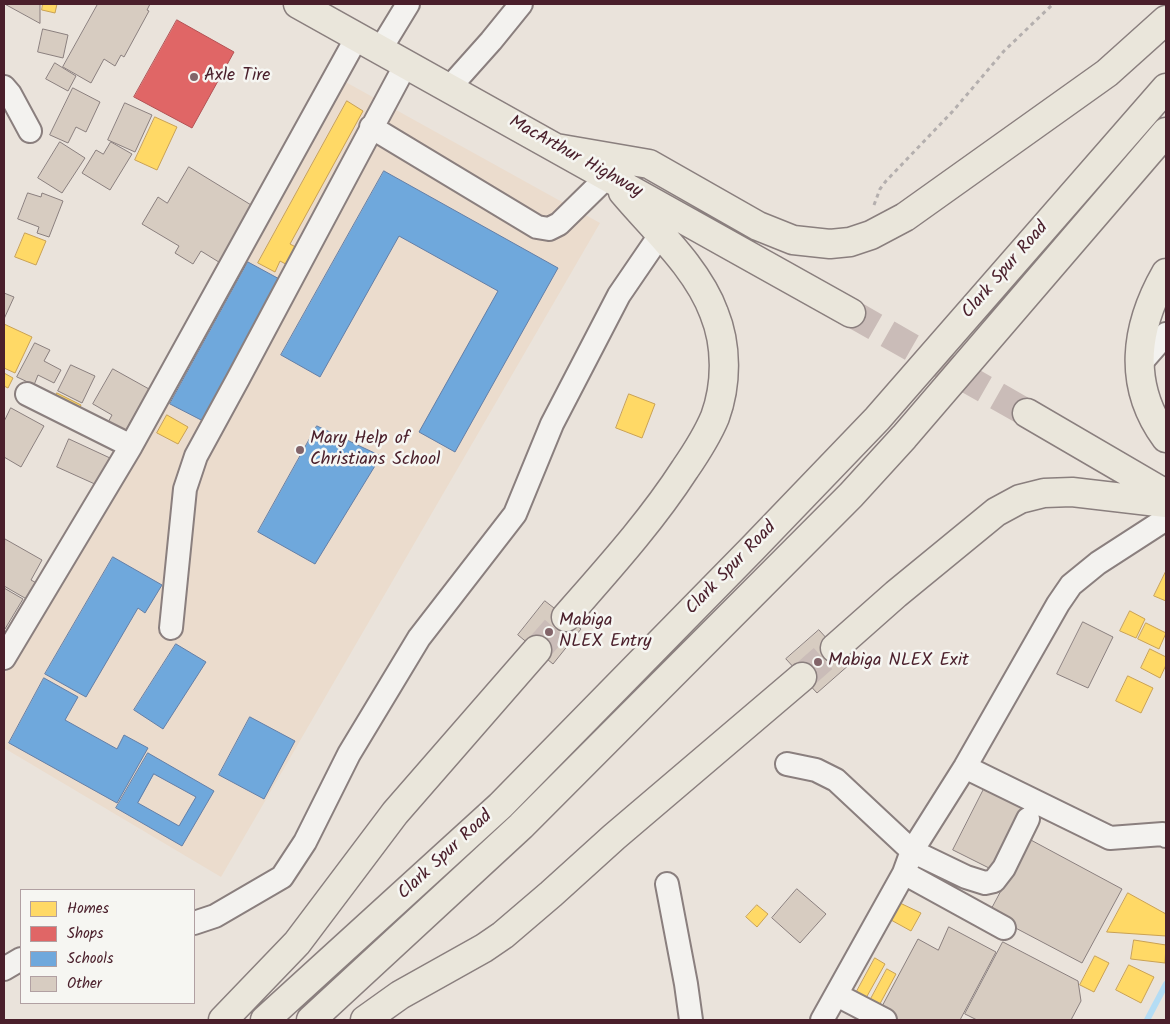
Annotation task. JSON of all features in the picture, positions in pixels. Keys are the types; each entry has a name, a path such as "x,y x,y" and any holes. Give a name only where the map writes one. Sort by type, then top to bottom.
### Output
{"highway":[{"name":"MacArthur Highway","path":"298,4 851,313"},
{"path":"556,148 649,164 758,226 793,240 830,244 850,242 871,236 906,217 1107,73 1166,20"},
{"name":"Clark Spur Road","path":"265,1020 500,806 752,549 877,419 1166,88"},
{"name":"Clark Spur Road","path":"311,1020 521,826 851,495 910,430 1166,132"},
{"path":"566,617 639,532 675,485 701,444 714,417 721,392 724,364 721,337 714,312 699,283 681,258 608,176"},
{"path":"1166,273 1154,295 1144,321 1139,365 1142,387 1148,407 1154,421 1166,438"},
{"path":"1027,413 1166,494"},
{"path":"835,648 896,594 996,512 1020,499 1044,494 1072,492 1166,503"},
{"path":"222,1020 297,943 395,812 537,650"},
{"path":"365,1020 400,995 484,948 510,929 614,837 802,677"}],"street":[{"path":"4,658 368,43 408,4"},
{"path":"449,88 521,4"},
{"path":"170,628 185,489 196,456 406,64"},
{"path":"4,87 10,94 30,131"},
{"path":"371,127 537,226 549,229 559,224 608,176"},
{"path":"195,923 215,916 282,877 305,842 349,754 419,638 515,514 552,424 619,295 660,235"},
{"path":"1139,365 1166,334"},
{"path":"27,394 130,446"},
{"path":"822,1020 904,873 912,851 966,767 1058,604 1071,585 1098,563 1166,519"},
{"path":"787,764 816,770 836,780 912,851 966,877 985,883 994,880 1004,868 1028,819"},
{"path":"966,767 1110,838 1165,833"},
{"path":"904,873 1004,928"},
{"path":"668,884 691,1020"},
{"path":"4,969 20,960"},
{"path":"837,995 885,1020"}],"path":[{"path":"871,236 872,213 880,189 886,180 953,110 1004,51 1053,4"}],"shaded area":[{"name":"Mary Help of Christians School","path":"342,80 600,223 221,877 4,748 4,676"}],"building: Homes":[{"path":"43,4 57,4 55,13 42,10"},
{"path":"347,101 363,111 290,244 305,252 295,269 280,261 275,272 258,263"},
{"path":"155,117 177,127 157,170 135,160"},
{"path":"25,233 46,241 36,265 15,257"},
{"path":"4,324 32,337 15,373 4,368"},
{"path":"4,373 13,378 8,388 4,386"},
{"path":"57,393 81,405 77,414 53,402"},
{"path":"629,394 655,404 642,438 616,428"},
{"path":"167,415 188,427 178,444 157,433"},
{"path":"1166,571 1166,601 1154,596"},
{"path":"1130,611 1145,619 1136,638 1120,631"},
{"path":"1146,623 1166,633 1159,649 1138,639"},
{"path":"1150,649 1166,657 1166,665 1160,678 1141,668"},
{"path":"1128,676 1153,688 1141,713 1116,701"},
{"path":"1128,893 1166,914 1166,936 1107,932"},
{"path":"900,903 921,913 911,931 891,920"},
{"path":"757,905 768,914 757,927 746,917"},
{"path":"1134,940 1166,945 1165,963 1131,959"},
{"path":"1095,956 1109,963 1094,992 1080,985"},
{"path":"875,958 885,964 866,998 856,993"},
{"path":"1129,965 1154,977 1141,1003 1116,990"},
{"path":"887,969 896,974 875,1013 866,1008"}],"building: Shops":[{"path":"177,20 234,52 192,128 134,97"}],"building: Schools":[{"path":"384,171 558,268 455,452 419,432 498,291 399,236 320,377 281,355"},
{"path":"248,262 283,281 205,422 170,404"},
{"path":"317,426 381,456 315,564 258,532"},
{"path":"113,557 162,585 145,613 138,608 86,697 45,674"},
{"path":"176,644 206,662 163,729 134,710"},
{"path":"44,678 78,697 65,720 117,749 124,735 148,748 117,803 9,743"},
{"path":"250,717 295,741 264,799 219,775"},
{"path":"148,753 214,791 182,846 116,808","holes":["154,774 196,797 179,826 138,803"]}],"building: Other":[{"path":"5,4 40,4 40,23"},
{"path":"98,4 150,4 147,10 149,11 124,57 121,55 115,66 104,59 91,83 63,67"},
{"path":"43,29 68,35 63,58 38,52"},
{"path":"55,63 76,76 68,91 46,79"},
{"path":"73,88 100,102 86,132 76,127 68,143 50,135"},
{"path":"125,103 152,115 135,152 108,140"},
{"path":"60,142 85,158 62,193 38,178"},
{"path":"111,142 132,154 110,190 82,173 96,150 103,154"},
{"path":"189,167 256,208 222,264 201,251 193,264 175,253 179,246 142,224 158,197 167,203"},
{"path":"28,193 41,197 42,193 63,201 49,237 37,233 39,227 18,219"},
{"path":"4,293 14,297 4,319"},
{"path":"35,343 50,350 44,361 61,370 54,383 38,375 34,385 17,377"},
{"path":"71,365 95,376 82,403 58,391"},
{"path":"113,369 149,389 122,437 105,428 112,415 93,404"},
{"path":"11,408 44,426 21,467 4,457 4,422"},
{"path":"69,439 110,458 97,485 57,467"},
{"path":"5,539 42,560 31,580 40,585 30,601 4,586"},
{"path":"4,588 23,599 5,629 4,628"},
{"name":"Mabiga NLEX Entry","path":"545,601 581,629 553,664 518,635"},
{"path":"1083,622 1113,637 1088,688 1057,674"},
{"name":"Mabiga NLEX Exit","path":"819,630 850,664 817,693 786,659"},
{"path":"985,787 1023,807 991,869 953,850"},
{"path":"1029,839 1122,889 1082,963 989,914"},
{"path":"797,889 826,914 800,943 772,918"},
{"path":"949,927 996,952 960,1020 894,1020 879,1012 918,939 938,950"},
{"path":"1003,942 1078,981 1081,1001 1071,1020 977,1020 965,1014"}],"waterway":[{"path":"1147,1020 1166,984"}],"tunnel":[{"path":"851,313 1027,413"},
{"path":"537,650 566,617"},
{"path":"802,677 835,648"}],"place":[{"name":"Axle Tire","path":"194,77"},
{"name":"Mary Help of Christians School","path":"300,450"},
{"name":"Mabiga NLEX Entry","path":"549,632"},
{"name":"Mabiga NLEX Exit","path":"818,662"}]}
